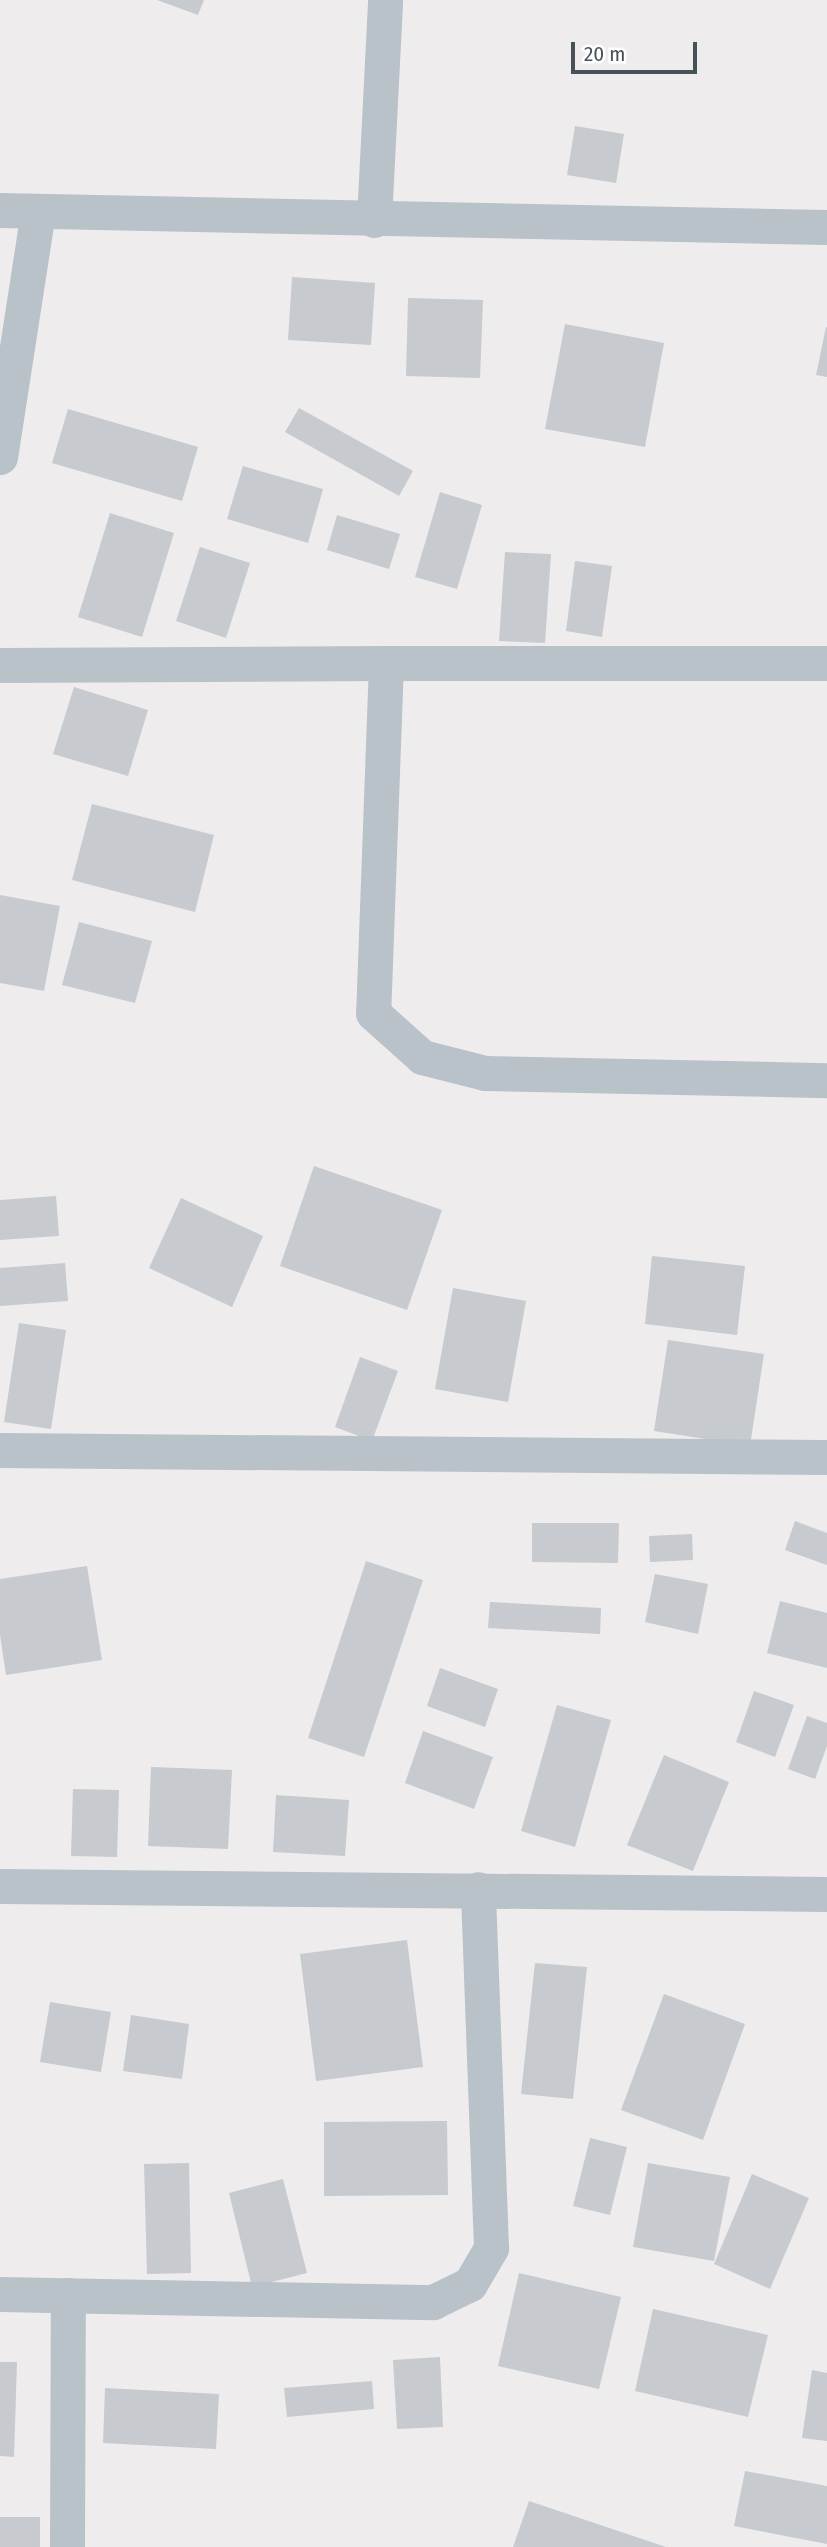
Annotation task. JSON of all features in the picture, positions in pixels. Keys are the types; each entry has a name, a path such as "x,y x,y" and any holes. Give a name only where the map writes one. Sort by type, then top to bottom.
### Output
{"street":[{"path":"374,220 385,0"},
{"path":"0,210 374,220 827,227"},
{"path":"0,457 38,211"},
{"path":"386,663 373,1013 422,1057 485,1073 827,1080"},
{"path":"0,665 827,663"},
{"path":"0,1450 827,1457"},
{"path":"0,1886 827,1894"},
{"path":"0,2294 433,2302 470,2284 491,2248 478,1889"},
{"path":"67,2547 68,2295"}],"building":[{"path":"157,0 204,0 198,15"},
{"path":"575,126 624,134 616,183 567,175"},
{"path":"292,277 375,283 371,345 288,340"},
{"path":"408,298 483,300 480,378 406,376"},
{"path":"565,324 664,343 645,447 545,429"},
{"path":"827,327 827,377 816,375"},
{"path":"299,408 413,471 399,496 285,432"},
{"path":"68,409 198,447 182,501 52,463"},
{"path":"243,466 323,489 308,543 227,519"},
{"path":"440,492 482,505 457,589 415,577"},
{"path":"110,513 174,533 142,637 78,617"},
{"path":"337,515 400,534 389,569 327,550"},
{"path":"200,547 250,563 226,638 176,621"},
{"path":"505,552 551,554 545,643 499,641"},
{"path":"575,561 612,566 602,637 566,631"},
{"path":"74,687 148,710 128,776 53,754"},
{"path":"92,804 214,835 195,912 72,880"},
{"path":"0,895 60,906 44,991 0,983"},
{"path":"79,922 152,941 135,1003 62,985"},
{"path":"314,1166 442,1210 407,1310 280,1266"},
{"path":"56,1196 59,1236 0,1240 0,1200"},
{"path":"181,1198 263,1236 232,1307 149,1268"},
{"path":"652,1256 745,1266 737,1335 645,1324"},
{"path":"65,1263 68,1301 0,1306 0,1268"},
{"path":"453,1288 526,1301 508,1402 435,1389"},
{"path":"19,1323 66,1330 51,1429 4,1422"},
{"path":"668,1340 764,1354 750,1446 654,1431"},
{"path":"360,1357 398,1371 372,1441 335,1427"},
{"path":"795,1521 827,1533 827,1565 785,1550"},
{"path":"532,1523 619,1523 618,1563 532,1562"},
{"path":"692,1534 693,1560 650,1562 649,1536"},
{"path":"366,1561 423,1580 364,1757 308,1738"},
{"path":"87,1566 102,1660 6,1675 0,1635 0,1579"},
{"path":"655,1574 708,1584 698,1634 645,1622"},
{"path":"780,1601 827,1613 827,1668 767,1653"},
{"path":"490,1602 601,1608 600,1634 488,1628"},
{"path":"440,1668 498,1689 485,1727 427,1706"},
{"path":"754,1691 794,1705 775,1757 736,1742"},
{"path":"557,1705 611,1720 575,1847 521,1831"},
{"path":"807,1716 827,1723 827,1746 815,1779 788,1769"},
{"path":"423,1731 493,1757 474,1809 405,1783"},
{"path":"664,1755 729,1782 693,1871 627,1845"},
{"path":"151,1767 232,1770 228,1849 148,1846"},
{"path":"73,1789 119,1790 117,1857 71,1856"},
{"path":"276,1795 349,1800 345,1856 273,1852"},
{"path":"407,1940 423,2067 316,2081 300,1954"},
{"path":"535,1963 587,1967 573,2099 521,2094"},
{"path":"664,1994 745,2024 703,2140 621,2110"},
{"path":"50,2002 111,2012 101,2072 40,2062"},
{"path":"131,2015 189,2024 182,2079 123,2071"},
{"path":"447,2121 448,2195 324,2196 324,2122"},
{"path":"590,2138 627,2147 610,2215 573,2206"},
{"path":"189,2163 191,2273 147,2274 144,2164"},
{"path":"648,2163 730,2177 714,2261 633,2247"},
{"path":"752,2174 809,2198 770,2289 714,2264"},
{"path":"283,2179 307,2273 252,2287 229,2193"},
{"path":"519,2273 621,2297 599,2389 498,2366"},
{"path":"653,2309 768,2335 748,2417 635,2391"},
{"path":"440,2357 443,2427 397,2429 393,2360"},
{"path":"0,2362 17,2362 14,2457 0,2456"},
{"path":"812,2370 827,2373 827,2441 802,2438"},
{"path":"372,2381 374,2409 287,2417 284,2388"},
{"path":"105,2388 219,2394 216,2449 103,2443"},
{"path":"745,2471 827,2486 827,2544 734,2526"},
{"path":"529,2501 666,2547 513,2547"},
{"path":"0,2517 40,2517 40,2547 0,2547"}]}
